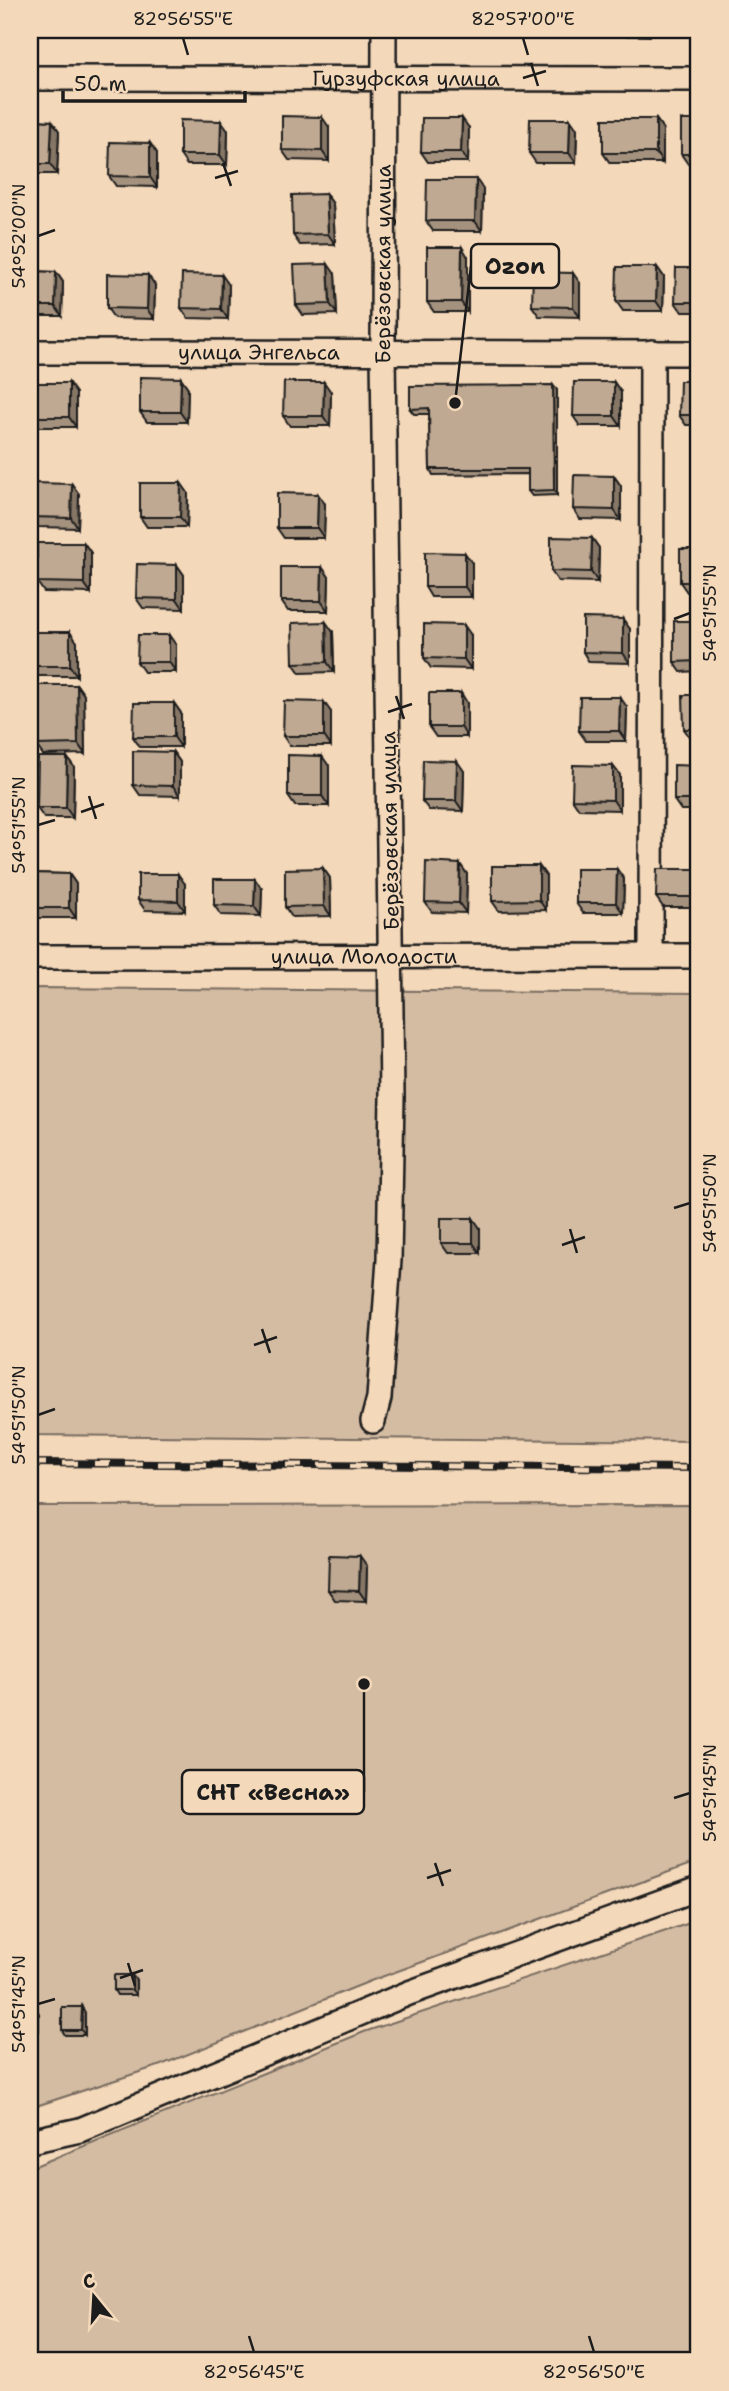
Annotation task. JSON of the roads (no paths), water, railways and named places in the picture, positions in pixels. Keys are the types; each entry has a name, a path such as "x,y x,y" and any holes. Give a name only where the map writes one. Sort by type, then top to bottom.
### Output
{"street":[{"name":"Берёзовская улица","path":"373,1421 379,1398 389,1260 392,957 383,352 384,30"},
{"name":"Гурзуфская улица","path":"30,78 699,79"},
{"name":"улица Энгельса","path":"30,352 699,353"},
{"path":"651,956 652,352"},
{"name":"улица Молодости","path":"30,957 699,956"},
{"path":"30,2141 80,2130 409,1993 699,1888"}],"railway":[{"path":"30,1463 699,1468"}],"place":[{"name":"Ozon","path":"455,403"},
{"name":"СНТ «Весна»","path":"364,1684"}]}
